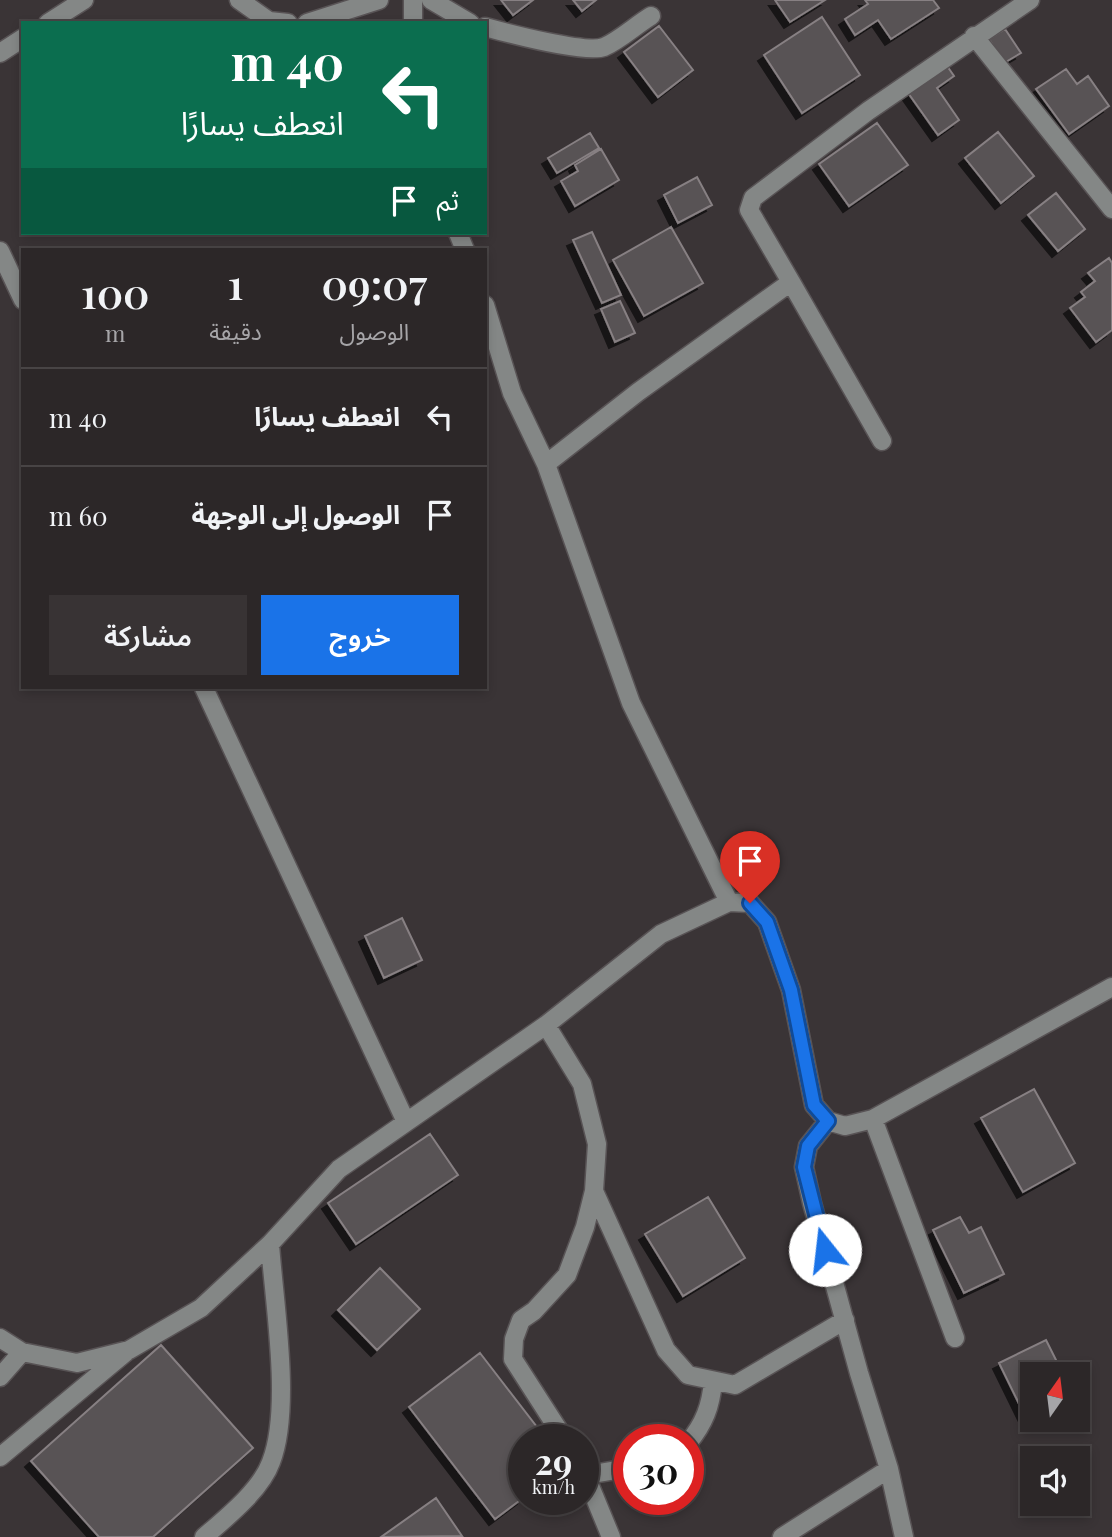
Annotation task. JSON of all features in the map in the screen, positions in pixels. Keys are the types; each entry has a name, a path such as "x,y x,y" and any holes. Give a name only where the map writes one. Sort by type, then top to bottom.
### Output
{"street":[{"path":"51,21 84,0"},
{"path":"239,0 269,21"},
{"path":"313,21 379,0"},
{"path":"412,0 413,21"},
{"path":"431,0 467,21"},
{"path":"881,441 749,210 753,198 868,111 1030,0"},
{"path":"487,28 536,40 602,48 651,16"},
{"path":"974,36 1112,209"},
{"path":"0,53 21,39"},
{"path":"0,251 21,296"},
{"path":"546,464 638,392 791,282"},
{"path":"487,312 512,393 546,464 631,703 729,902"},
{"path":"204,689 406,1122"},
{"path":"0,1457 129,1350 201,1308 270,1244 339,1170 546,1025 661,934 729,902 750,903 767,922 791,990 814,1105 828,1121 845,1126 873,1119 1112,987"},
{"path":"546,1025 582,1084 597,1143 594,1191 582,1237 567,1275 534,1311 520,1320 514,1339 513,1359 555,1424"},
{"path":"873,1119 955,1338"},
{"path":"828,1121 808,1146 804,1167 859,1373 889,1469 904,1537"},
{"path":"594,1191 666,1350 688,1375 735,1385 845,1320"},
{"path":"204,1537 244,1502 271,1464 281,1417 270,1244"},
{"path":"0,1338 22,1352 77,1363 129,1350"},
{"path":"0,1377 22,1352"},
{"path":"703,1424 712,1399 713,1381"},
{"path":"782,1537 889,1469"},
{"path":"599,1507 611,1537"}],"building":[{"path":"501,0 533,0 513,15"},
{"path":"573,0 596,0 582,11"},
{"path":"775,0 825,0 790,22"},
{"path":"865,0 933,0 939,8 891,39 878,20 855,35 845,19 868,4"},
{"path":"822,17 860,75 802,113 764,55"},
{"path":"659,26 693,70 658,97 624,52"},
{"path":"1005,29 1021,53 1004,63 989,39"},
{"path":"945,63 954,76 937,88 959,120 938,135 906,90"},
{"path":"1066,69 1077,84 1088,76 1109,106 1069,134 1036,89"},
{"path":"877,123 908,165 849,206 819,164"},
{"path":"998,132 1034,176 1001,203 965,158"},
{"path":"590,133 599,148 557,173 548,158"},
{"path":"601,149 619,180 575,206 561,181 578,171 575,165"},
{"path":"697,177 712,205 678,223 664,195"},
{"path":"1056,193 1085,229 1058,251 1028,215"},
{"path":"671,227 703,283 644,316 613,260"},
{"path":"592,232 621,295 602,303 573,240"},
{"path":"1109,258 1112,263 1112,330 1096,342 1070,308 1085,297 1081,292 1095,281 1088,273"},
{"path":"620,301 635,333 615,342 601,309"},
{"path":"402,918 422,960 384,978 365,936"},
{"path":"1034,1089 1075,1163 1023,1192 981,1118"},
{"path":"430,1134 458,1175 356,1244 328,1203"},
{"path":"708,1197 745,1258 683,1296 645,1234"},
{"path":"960,1217 969,1233 981,1227 1004,1274 964,1293 933,1230"},
{"path":"380,1268 420,1309 377,1350 338,1310"},
{"path":"1046,1340 1057,1362 1020,1362 1020,1406 999,1363"},
{"path":"161,1345 253,1448 153,1537 99,1537 31,1461"},
{"path":"480,1353 535,1424 508,1424 508,1509 495,1519 409,1407"},
{"path":"436,1498 462,1536 381,1537"}],"route":[{"path":"750,903 767,922 791,990 814,1105 828,1121 808,1146 804,1167 825,1250"}]}
